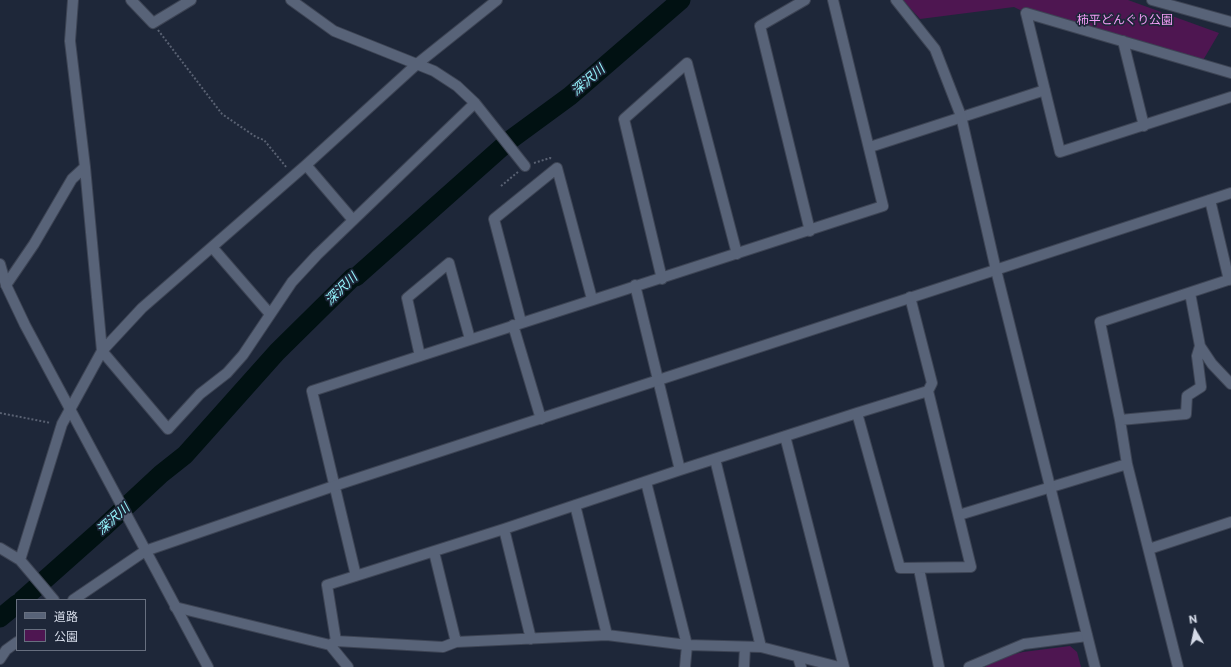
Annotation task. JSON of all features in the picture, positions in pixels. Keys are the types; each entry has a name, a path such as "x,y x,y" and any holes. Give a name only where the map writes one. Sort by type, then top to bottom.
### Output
{"street":[{"path":"73,0 70,40 85,167 102,351 168,429 200,394 227,373 243,355 292,282 317,254 475,103"},
{"path":"131,0 153,23 191,0"},
{"path":"20,560 62,424 71,411 102,351 142,308 294,176 417,64 497,0"},
{"path":"805,0 760,26 810,231"},
{"path":"356,576 312,391 470,340 517,323 635,285 662,279 883,206 870,147 833,0"},
{"path":"896,0 935,49 961,116 996,270 1094,667"},
{"path":"1152,0 1231,22"},
{"path":"293,1 334,31 434,71 457,86 475,103 525,166"},
{"path":"1231,73 1026,13 1060,152 1231,97"},
{"path":"1123,41 1144,126"},
{"path":"662,279 624,119 687,63 737,254"},
{"path":"870,147 961,116 1045,90"},
{"path":"306,164 353,220"},
{"path":"6,285 34,244 72,179 85,167"},
{"path":"541,419 517,323 494,219 557,168 592,300"},
{"path":"74,599 145,551 334,486 1231,193"},
{"path":"1178,667 1126,464 1120,420 1100,322 1230,280 1210,200"},
{"path":"212,247 270,314"},
{"path":"420,356 406,298 449,263 470,340"},
{"path":"0,264 6,285 26,326 208,667"},
{"path":"635,285 680,470"},
{"path":"1190,293 1200,346 1212,364 1231,384"},
{"path":"857,413 900,568 920,569 971,567 928,391 932,383 910,297"},
{"path":"1120,420 1186,414 1187,396 1201,388 1197,356 1200,346"},
{"path":"348,667 333,643 327,585 434,552 680,470 928,391"},
{"path":"786,436 844,667"},
{"path":"715,459 760,647"},
{"path":"959,515 1126,464"},
{"path":"646,482 687,645 685,667"},
{"path":"575,505 607,635"},
{"path":"1149,549 1231,522"},
{"path":"504,529 531,638"},
{"path":"0,548 20,560 53,599"},
{"path":"434,552 456,642"},
{"path":"920,569 938,667"},
{"path":"175,607 333,643 443,647 456,642 607,635 687,645 760,647 800,662 839,667"},
{"path":"969,667 1024,644 1087,636"},
{"path":"0,659 6,650 16,643"},
{"path":"744,667 745,647"}],"path":[{"path":"153,23 222,114 250,134 264,140 294,176"},
{"path":"0,413 62,424"}],"green space":[{"name":"柿平どんぐり公園","path":"903,0 1128,0 1219,33 1202,62 1026,13 1014,7 920,19"},
{"path":"1070,646 1077,652 1081,667 986,667 986,665 1003,657 1023,652"}],"waterway":[{"name":"深沢川","path":"23,599 161,474 185,455 277,352 353,277 356,277 510,140 570,96 681,0"},
{"name":"深沢川","path":"0,618 16,605"}]}
